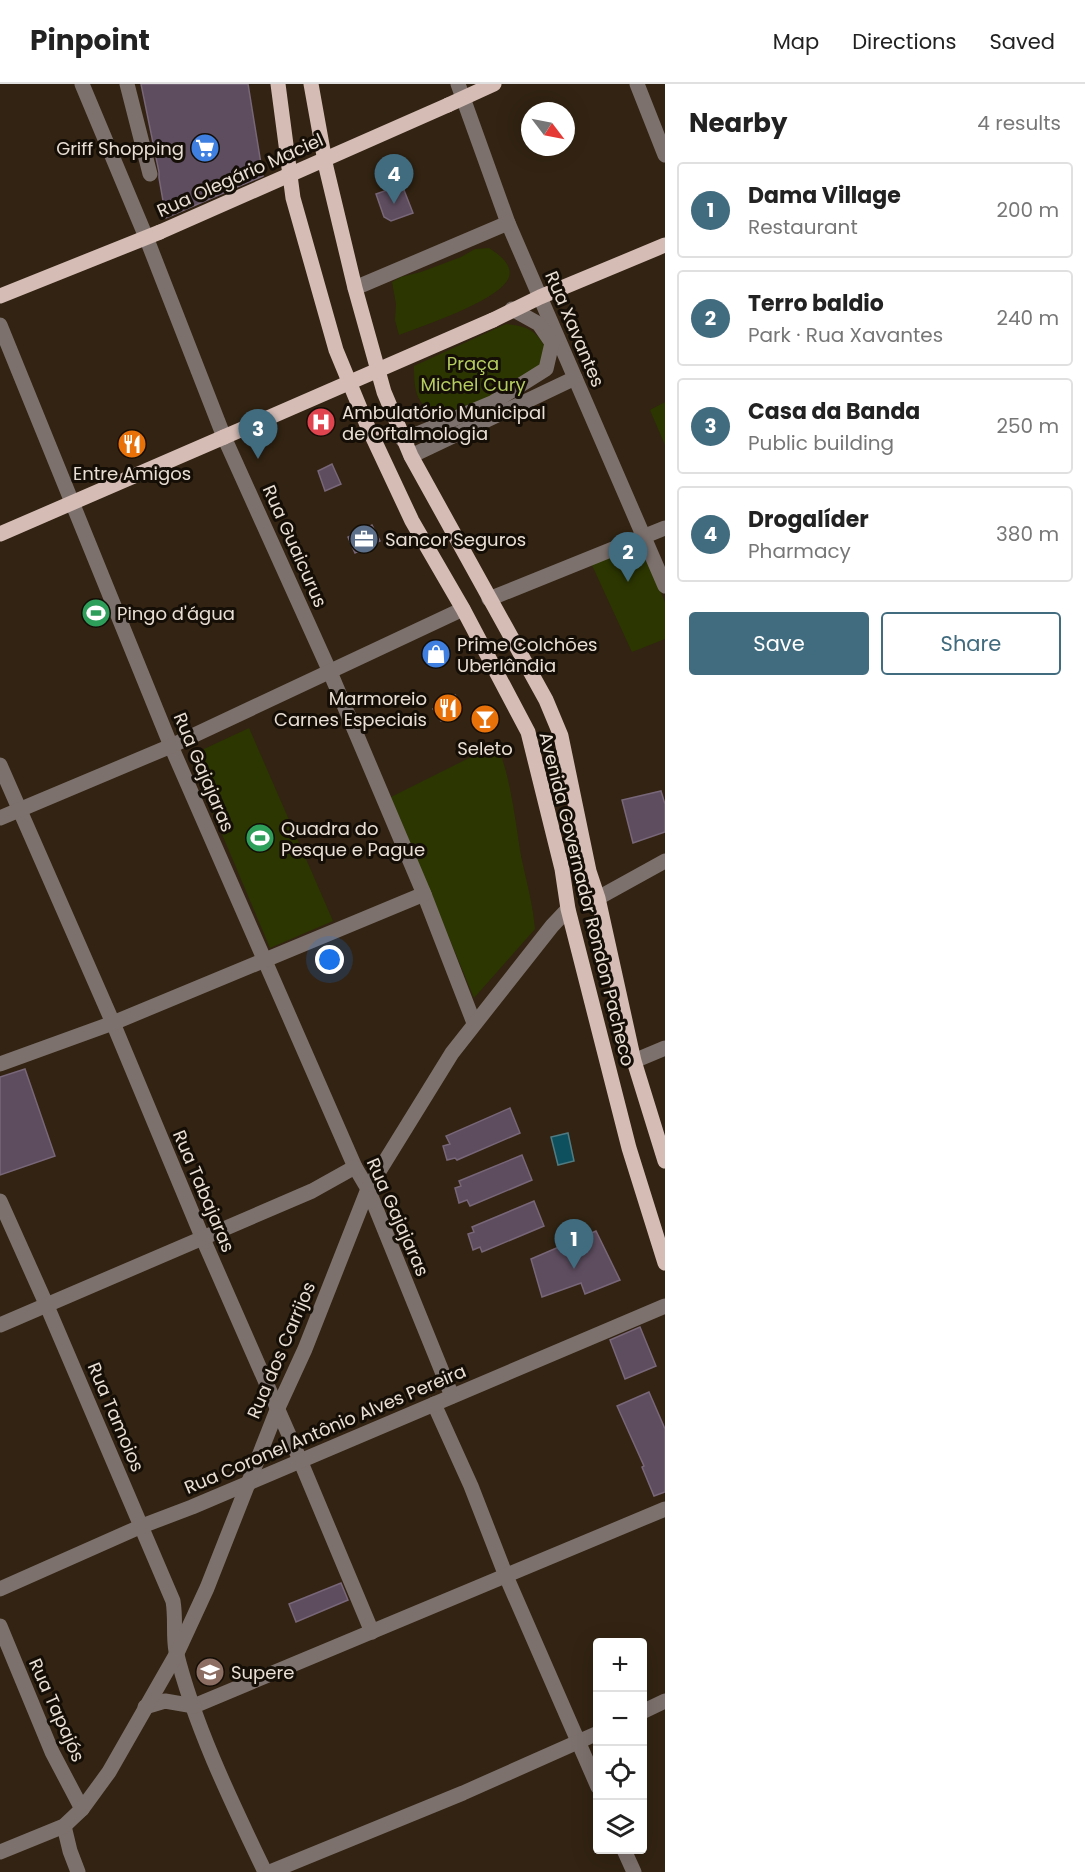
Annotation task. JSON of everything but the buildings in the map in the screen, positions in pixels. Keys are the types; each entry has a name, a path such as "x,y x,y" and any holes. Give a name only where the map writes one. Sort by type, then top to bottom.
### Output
{"main road":[{"name":"Avenida Governador Rondon Pacheco","path":"278,84 293,198 336,350 367,425 412,521 463,609 528,732 562,869 568,909 629,1149 665,1263"},
{"name":"Avenida Governador Rondon Pacheco","path":"311,84 326,167 355,288 384,392 411,456 546,700 557,725 634,1061 665,1161"},
{"name":"Rua Olegário Maciel","path":"0,296 153,235 448,105 461,90 494,84"},
{"path":"0,534 494,320 540,297 665,245"}],"street":[{"name":"Rua Guaicurus","path":"82,84 153,235 224,437 330,672 424,894 474,1023"},
{"path":"127,84 150,174"},
{"path":"637,84 665,155"},
{"name":"Rua Xavantes","path":"461,90 508,223 665,586"},
{"path":"355,288 508,223"},
{"path":"403,440 492,403 546,369 552,343 539,324 513,309"},
{"name":"Rua Gajajaras","path":"0,325 171,746 355,1167 368,1189 452,1396"},
{"path":"411,456 575,378"},
{"path":"489,598 665,528"},
{"path":"0,818 171,746 463,609"},
{"name":"Rua Tabajaras","path":"0,765 113,1023 372,1632"},
{"path":"598,898 665,861"},
{"path":"0,1064 113,1023 424,894"},
{"name":"Rua dos Carrijos","path":"64,1826 82,1809 109,1772 177,1653 207,1588 368,1189 452,1053 568,909"},
{"path":"634,1061 665,1048"},
{"path":"0,1325 312,1191 355,1167"},
{"name":"Rua Tamoios","path":"0,1201 173,1601 177,1653 194,1706 218,1770 265,1872"},
{"name":"Rua Coronel Antônio Alves Pereira","path":"0,1589 142,1526 192,1507 665,1306"},
{"path":"434,1404 471,1486 506,1576 593,1777"},
{"path":"145,1707 165,1701 194,1706 665,1509"},
{"name":"Rua Tapajós","path":"0,1626 52,1752 82,1809"},
{"path":"647,1710 665,1701"},
{"path":"270,1872 402,1819 593,1735"},
{"path":"0,1852 64,1826 78,1872"},
{"path":"626,1854 634,1872"}],"green space":[{"path":"489,248 506,262 510,271 507,281 499,289 473,305 399,335 395,320 396,304 392,282 461,257 475,249"},
{"name":"Praça Michel Cury","path":"506,324 530,330 538,337 546,348 543,366 521,383 442,417 433,413 422,403 416,391 414,366"},
{"path":"665,402 665,445 650,410"},
{"path":"640,544 665,602 665,639 632,652 591,563"},
{"name":"Quadra do Pesque e Pague","path":"249,728 333,921 270,948 189,756"},
{"path":"497,744 509,785 535,929 474,998 391,797"}],"water":[{"path":"568,1133 574,1161 558,1165 551,1137"}],"place":[{"name":"Griff Shopping","path":"205,148"},
{"name":"Drogalíder","path":"394,204"},
{"name":"Ambulatório Municipal de Oftalmologia","path":"321,422"},
{"name":"Entre Amigos","path":"132,444"},
{"name":"Casa da Banda","path":"258,459"},
{"name":"Sancor Seguros","path":"364,539"},
{"name":"Terro baldio","path":"628,582"},
{"name":"Pingo d'água","path":"96,613"},
{"name":"Prime Colchões Uberlândia","path":"436,654"},
{"name":"Marmoreio Carnes Especiais","path":"448,708"},
{"name":"Seleto","path":"485,719"},
{"name":"Quadra do Pesque e Pague","path":"260,838"},
{"name":"Dama Village","path":"574,1269"},
{"name":"Supere","path":"210,1672"}]}
